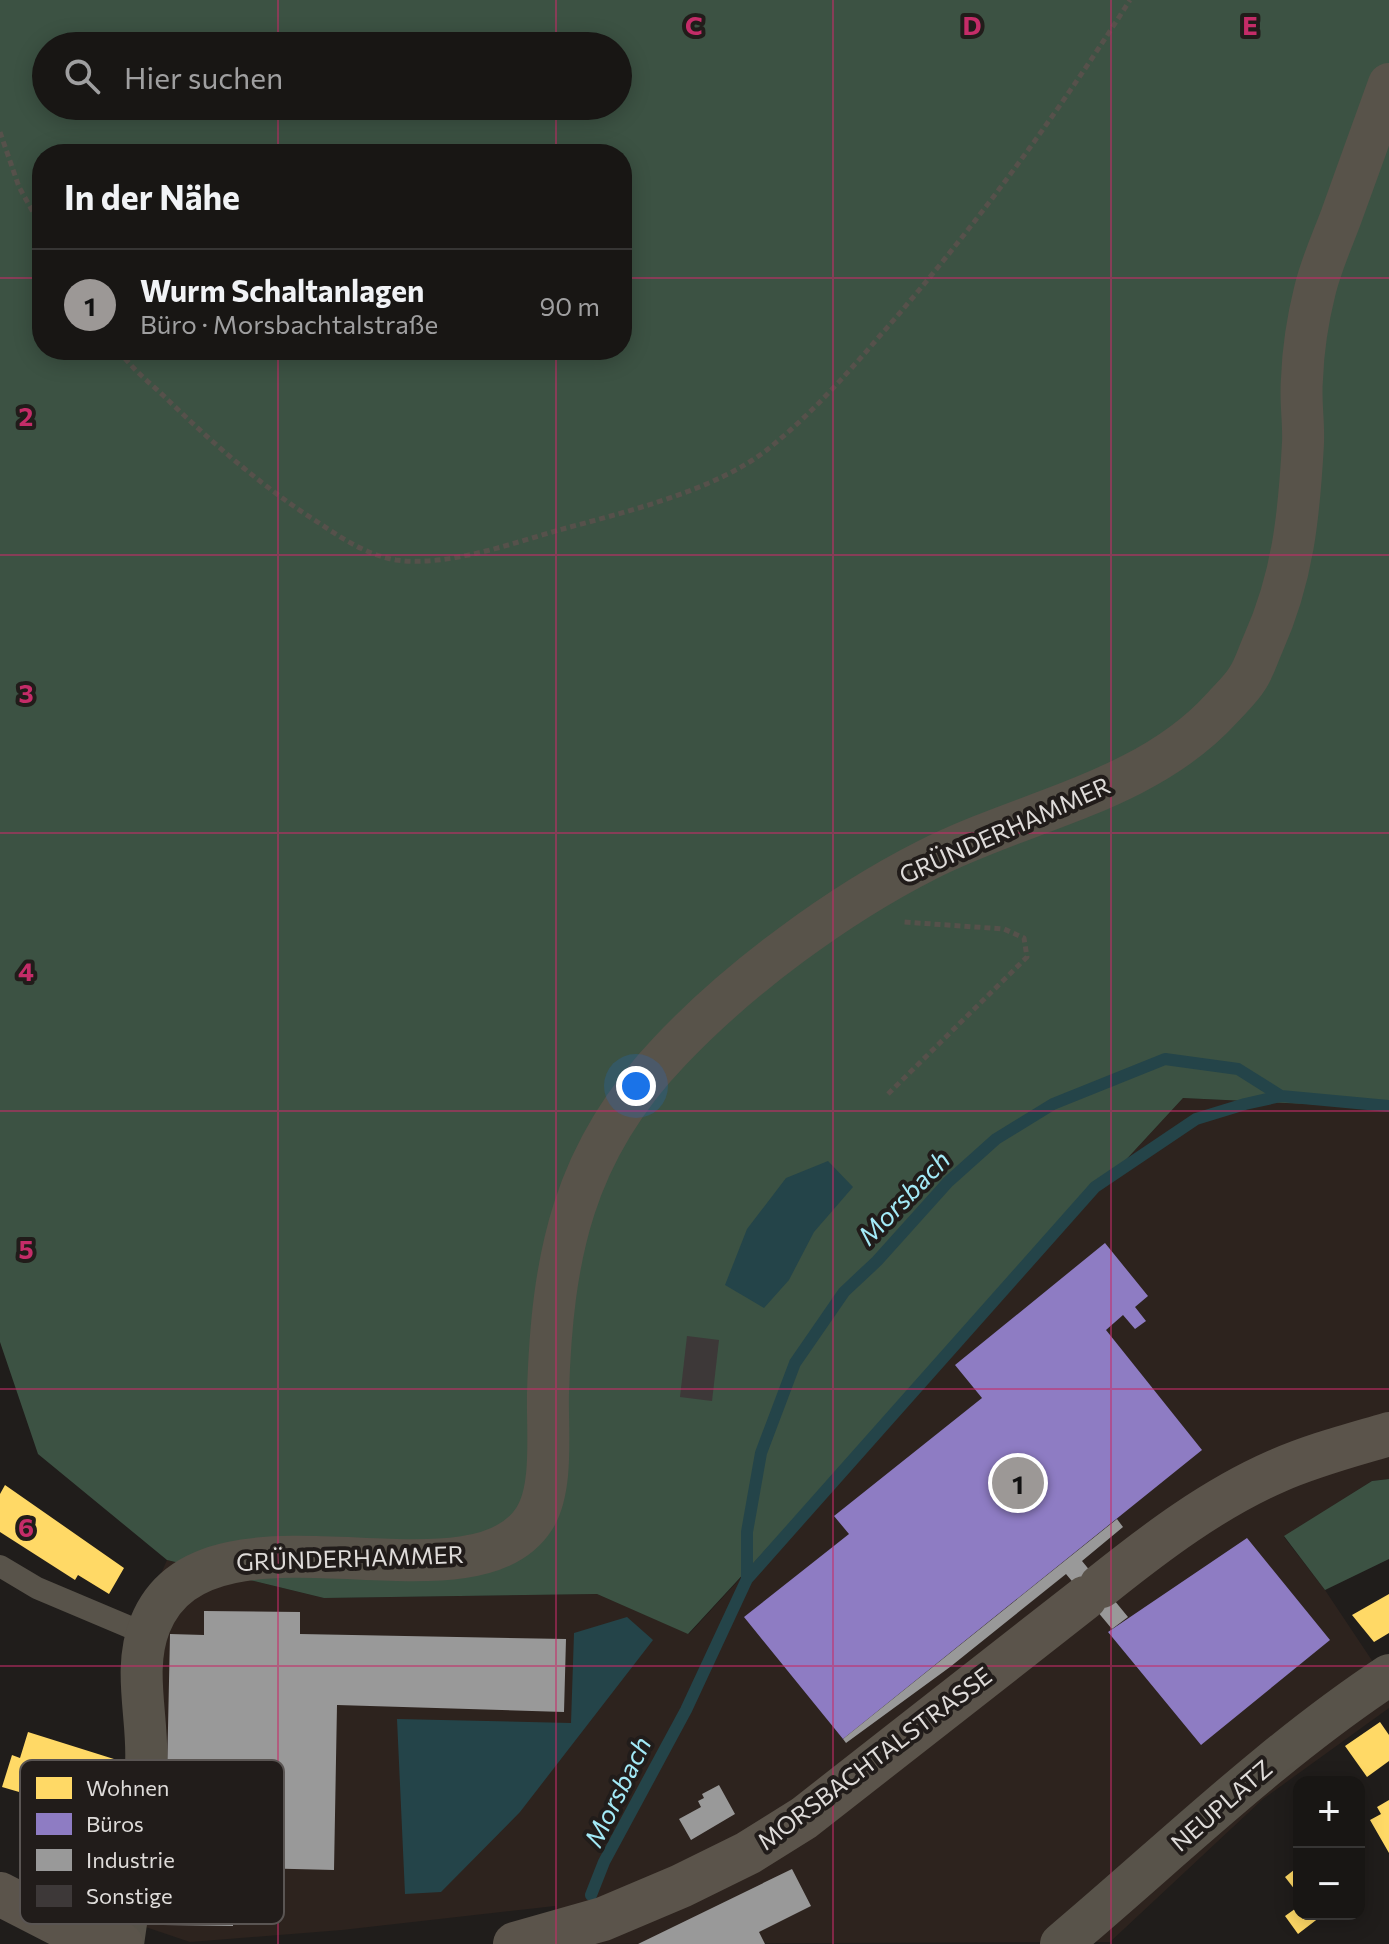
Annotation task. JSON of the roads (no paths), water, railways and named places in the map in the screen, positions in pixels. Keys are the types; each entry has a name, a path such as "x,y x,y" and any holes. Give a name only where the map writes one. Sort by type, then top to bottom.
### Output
{"main road":[{"name":"MORSBACHTALSTRASSE","path":"515,1944 603,1919 748,1853 816,1808 1154,1544 1231,1494 1301,1462 1389,1434"},
{"path":"0,1894 20,1904"},
{"path":"58,1924 74,1932 122,1944"}],"street":[{"name":"GRÜNDERHAMMER","path":"146,1760 140,1664 146,1634 158,1606 174,1587 191,1576 224,1563 281,1557 452,1558 503,1549 534,1520 546,1488 554,1296 567,1226 599,1146 627,1104 669,1052 748,978 832,917 928,860 1147,769 1205,727 1247,680 1276,615 1294,553 1303,437 1301,381 1315,287 1389,84"},
{"name":"NEUPLATZ","path":"1061,1944 1335,1711 1389,1675"},
{"name":"GRÜNDERHAMMER","path":"122,1944 125,1924"}],"lane":[{"path":"0,1566 37,1588 146,1634"}],"water":[{"path":"828,1161 853,1187 814,1232 789,1280 764,1308 725,1285 747,1229 786,1178"},
{"path":"627,1617 653,1640 520,1812 441,1892 405,1894 397,1719 571,1723 574,1633"}],"waterway":[{"name":"Morsbach","path":"747,1579 747,1532 761,1453 795,1363 844,1292 877,1261 948,1182 996,1139 1053,1104 1165,1059 1238,1069 1281,1096"},
{"name":"Morsbach","path":"591,1895 604,1862 686,1710 747,1579 1095,1187 1196,1119 1245,1104 1281,1096 1389,1106"}],"place":[{"name":"Wurm Schaltanlagen","path":"1018,1483"}]}
